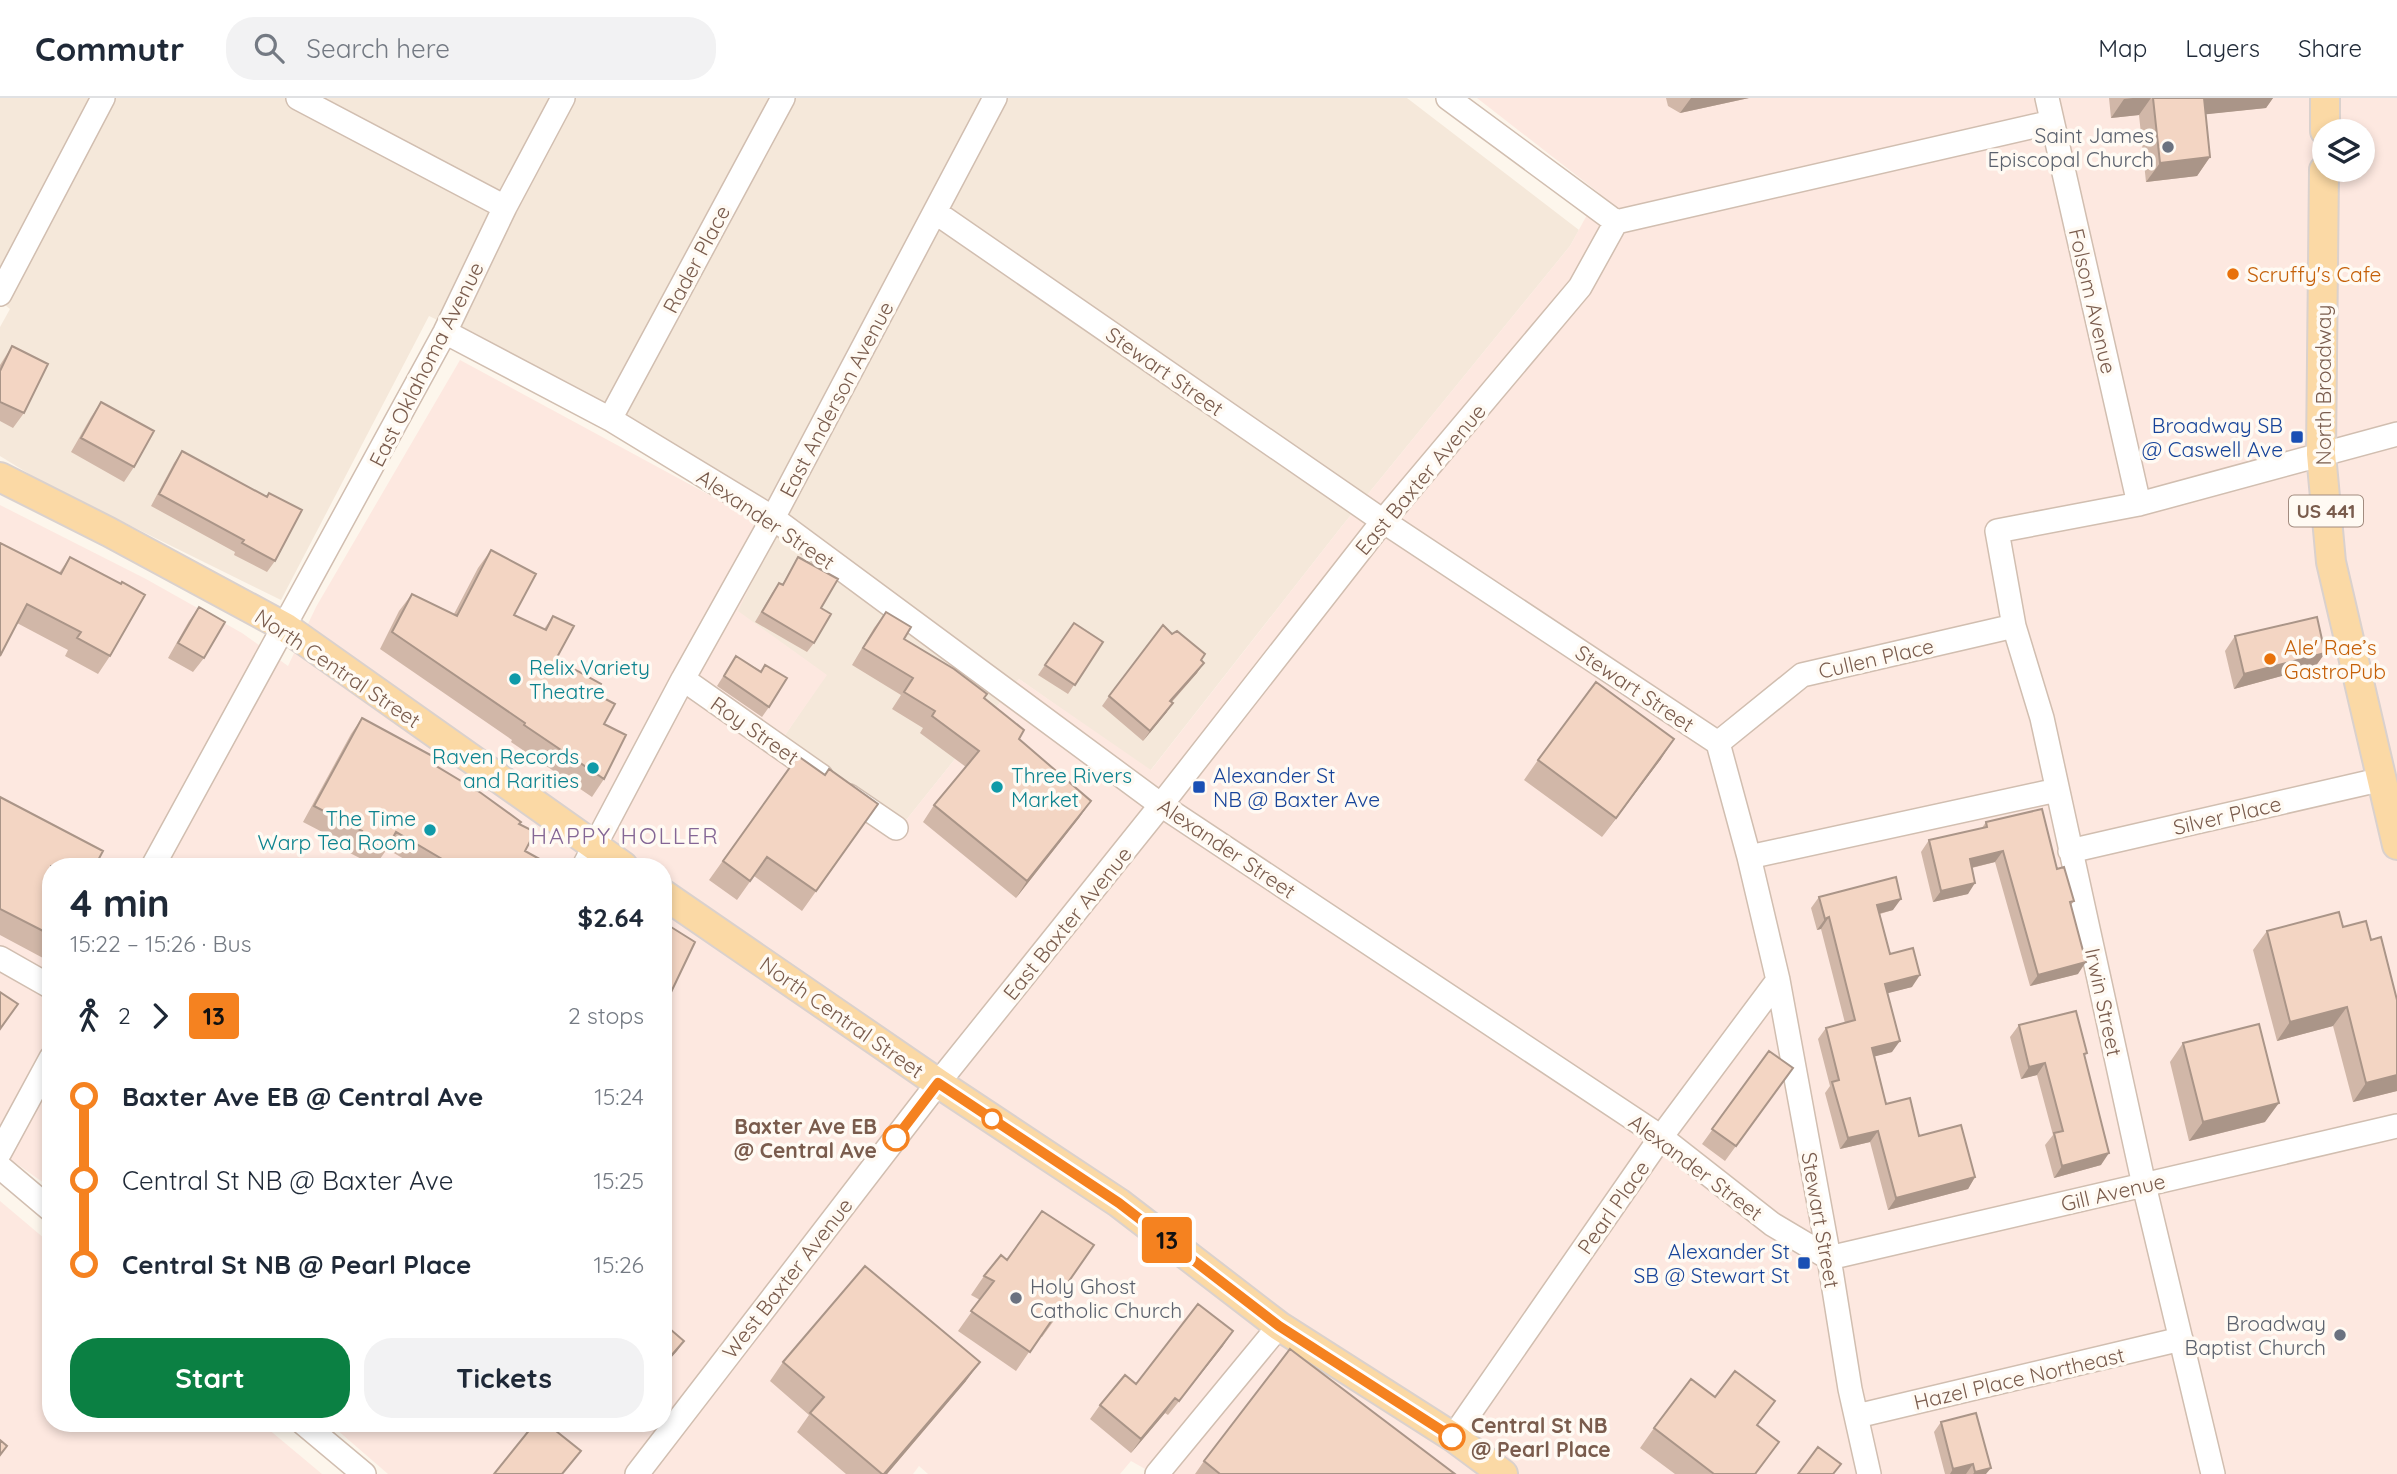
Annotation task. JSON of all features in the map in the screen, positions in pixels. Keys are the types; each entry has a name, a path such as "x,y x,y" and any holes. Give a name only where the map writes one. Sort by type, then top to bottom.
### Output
{"main road":[{"path":"2325,98 2325,119"},
{"name":"North Broadway","path":"2324,182 2321,453 2331,562 2397,845"},
{"name":"North Central Street","path":"0,477 109,531 285,627 589,857"},
{"name":"North Central Street","path":"672,900 938,1083 1119,1203 1279,1326 1452,1437 1503,1474"}],"street":[{"path":"0,294 103,98"},
{"path":"299,98 505,207"},
{"name":"East Oklahoma Avenue","path":"157,858 446,332 505,207 563,98"},
{"name":"Rader Place","path":"610,419 783,98"},
{"name":"East Anderson Avenue","path":"589,857 995,98"},
{"path":"1448,98 1616,222 2052,122"},
{"name":"Folsom Avenue","path":"2047,98 2139,504"},
{"name":"Stewart Street","path":"934,212 1383,521 1718,743 1778,980 1850,1389 1869,1474"},
{"name":"East Baxter Avenue","path":"938,1083 1161,805 1383,521 1580,287 1616,222"},
{"name":"Alexander Street","path":"446,332 610,419 772,518 1161,805 1661,1137 1772,1224 1829,1258"},
{"path":"2139,504 2397,433"},
{"name":"Irwin Street","path":"2139,504 1997,531 2014,626 2042,718 2144,1185 2213,1474"},
{"name":"Cullen Place","path":"1718,743 1802,675 2014,626"},
{"name":"Roy Street","path":"683,679 896,828"},
{"name":"Silver Place","path":"2070,850 2383,779"},
{"path":"1749,857 2057,790"},
{"path":"0,958 42,982"},
{"name":"Pearl Place","path":"1452,1437 1661,1137 1778,980"},
{"path":"0,1152 42,1075"},
{"name":"West Baxter Avenue","path":"672,1429 938,1083"},
{"name":"Gill Avenue","path":"1829,1258 2397,1126"},
{"path":"0,1167 42,1202"},
{"path":"1157,1474 1279,1326"},
{"name":"Hazel Place Northeast","path":"1857,1416 2180,1339"},
{"path":"314,1432 364,1474"},
{"name":"West Baxter Avenue","path":"637,1474 669,1432"}],"shaded area":[{"path":"0,98 1407,98 1579,230 1570,246 1342,526 1150,771 1019,679 903,824 783,738 826,675 737,611 787,509 557,377 429,316 281,600 42,482 0,456 0,327 10,309 0,301"},
{"path":"1477,98 2397,98 2397,1474 1154,1474 1131,1461 1120,1474 928,1474 919,1466 913,1474 388,1474 339,1432 672,1432 672,858 42,858 42,1182 0,1152 0,505 146,579 242,633 288,666 316,607 460,360 739,511 773,538 738,611 827,675 783,738 903,824 1019,679 1151,770 1342,526 1570,246 1599,193"},
{"path":"0,1201 42,1236 42,1432 272,1432 322,1474 0,1474"}],"building":[{"path":"2153,98 2204,98 2210,157 2160,163"},
{"path":"12,346 48,364 24,413 0,402 0,371"},
{"path":"101,402 154,431 134,467 81,438"},
{"path":"182,451 267,497 269,493 302,510 275,561 242,543 244,540 159,494"},
{"path":"0,543 61,574 70,557 145,595 110,656 77,638 81,632 27,604 0,656"},
{"path":"491,550 536,574 514,615 546,630 553,616 574,626 556,659 601,684 596,694 615,704 604,724 626,735 604,779 392,632 412,594 457,616"},
{"path":"798,557 838,579 821,608 831,614 814,643 762,612 779,583 783,585"},
{"path":"199,607 225,622 204,658 178,643"},
{"path":"886,612 911,627 904,639 954,669 987,694 984,698 1024,730 1019,739 1091,801 1027,881 934,805 979,751 932,716 935,711 904,692 913,678 863,648"},
{"path":"2317,617 2325,653 2244,674 2235,636"},
{"path":"1074,623 1103,642 1075,685 1045,665"},
{"path":"1163,625 1172,634 1177,631 1205,654 1201,660 1204,663 1170,701 1173,703 1150,731 1109,696"},
{"path":"736,656 761,672 765,665 787,678 769,707 724,676"},
{"path":"1596,682 1674,739 1616,818 1538,760"},
{"path":"362,718 436,758 433,764 481,793 521,822 519,824 535,832 525,851 538,858 440,858 396,832 386,850 359,836 362,831 314,806"},
{"path":"798,756 825,775 829,769 878,804 816,891 767,857 750,881 723,861"},
{"path":"0,797 103,851 99,858 42,858 42,930 0,909"},
{"path":"2042,809 2057,869 2064,867 2074,901 2070,902 2086,962 2038,975 2003,851 1970,859 1975,883 1941,891 1929,840 1987,827 1986,822"},
{"path":"1896,877 1901,899 1877,905 1890,954 1913,948 1920,975 1885,984 1900,1041 1872,1048 1886,1104 1910,1098 1919,1136 1961,1125 1975,1177 1896,1198 1878,1131 1848,1138 1832,1082 1839,1080 1826,1028 1855,1020 1829,917 1825,919 1819,897"},
{"path":"2339,912 2343,927 2366,921 2371,940 2381,937 2397,1000 2397,1075 2366,1083 2347,1007 2290,1022 2267,931"},
{"path":"672,928 695,942 672,990"},
{"path":"0,992 18,1004 0,1029"},
{"path":"2076,1011 2109,1153 2062,1166 2054,1133 2063,1131 2045,1063 2029,1067 2019,1025"},
{"path":"2259,1024 2279,1103 2203,1122 2183,1043"},
{"path":"1769,1051 1793,1068 1736,1146 1712,1129"},
{"name":"Holy Ghost Catholic Church","path":"1042,1211 1094,1245 1060,1294 1069,1300 1030,1352 971,1311 994,1281 984,1276 1001,1255 1007,1260"},
{"path":"865,1266 980,1362 884,1474 810,1413 824,1397 783,1362"},
{"path":"1198,1304 1233,1331 1179,1401 1175,1398 1141,1439 1100,1405 1125,1375 1136,1384"},
{"path":"672,1331 684,1341 672,1355"},
{"path":"1290,1349 1455,1474 1220,1474 1204,1461"},
{"path":"1735,1371 1775,1401 1757,1425 1779,1442 1755,1474 1714,1474 1654,1428 1691,1379 1715,1397"},
{"path":"1976,1413 1991,1468 1975,1472 1973,1464 1953,1469 1941,1422"},
{"path":"528,1432 557,1432 581,1451 562,1474 494,1474"},
{"path":"0,1440 7,1446 0,1455"},
{"path":"1818,1447 1841,1464 1833,1474 1798,1474"}],"bus line":[{"name":"13","path":"896,1138 938,1083 1119,1203 1279,1326 1452,1437"}],"place":[{"name":"Saint James Episcopal Church","path":"2168,147"},
{"name":"Scruffy's Cafe","path":"2233,274"},
{"name":"Broadway SB @ Caswell Ave","path":"2297,437"},
{"name":"Ale' Rae’s GastroPub","path":"2270,659"},
{"name":"Relix Variety Theatre","path":"515,679"},
{"name":"Raven Records and Rarities","path":"593,768"},
{"name":"Three Rivers Market","path":"997,787"},
{"name":"Alexander St NB @ Baxter Ave","path":"1199,787"},
{"name":"The Time Warp Tea Room","path":"430,830"},
{"name":"Baxter Ave EB @ Central Ave","path":"896,1138"},
{"name":"Alexander St SB @ Stewart St","path":"1804,1263"},
{"name":"Holy Ghost Catholic Church","path":"1016,1298"},
{"name":"Broadway Baptist Church","path":"2340,1335"},
{"name":"Central St NB @ Pearl Place","path":"1452,1437"}],"district":[{"name":"HAPPY HOLLER","path":"625,835"}]}
